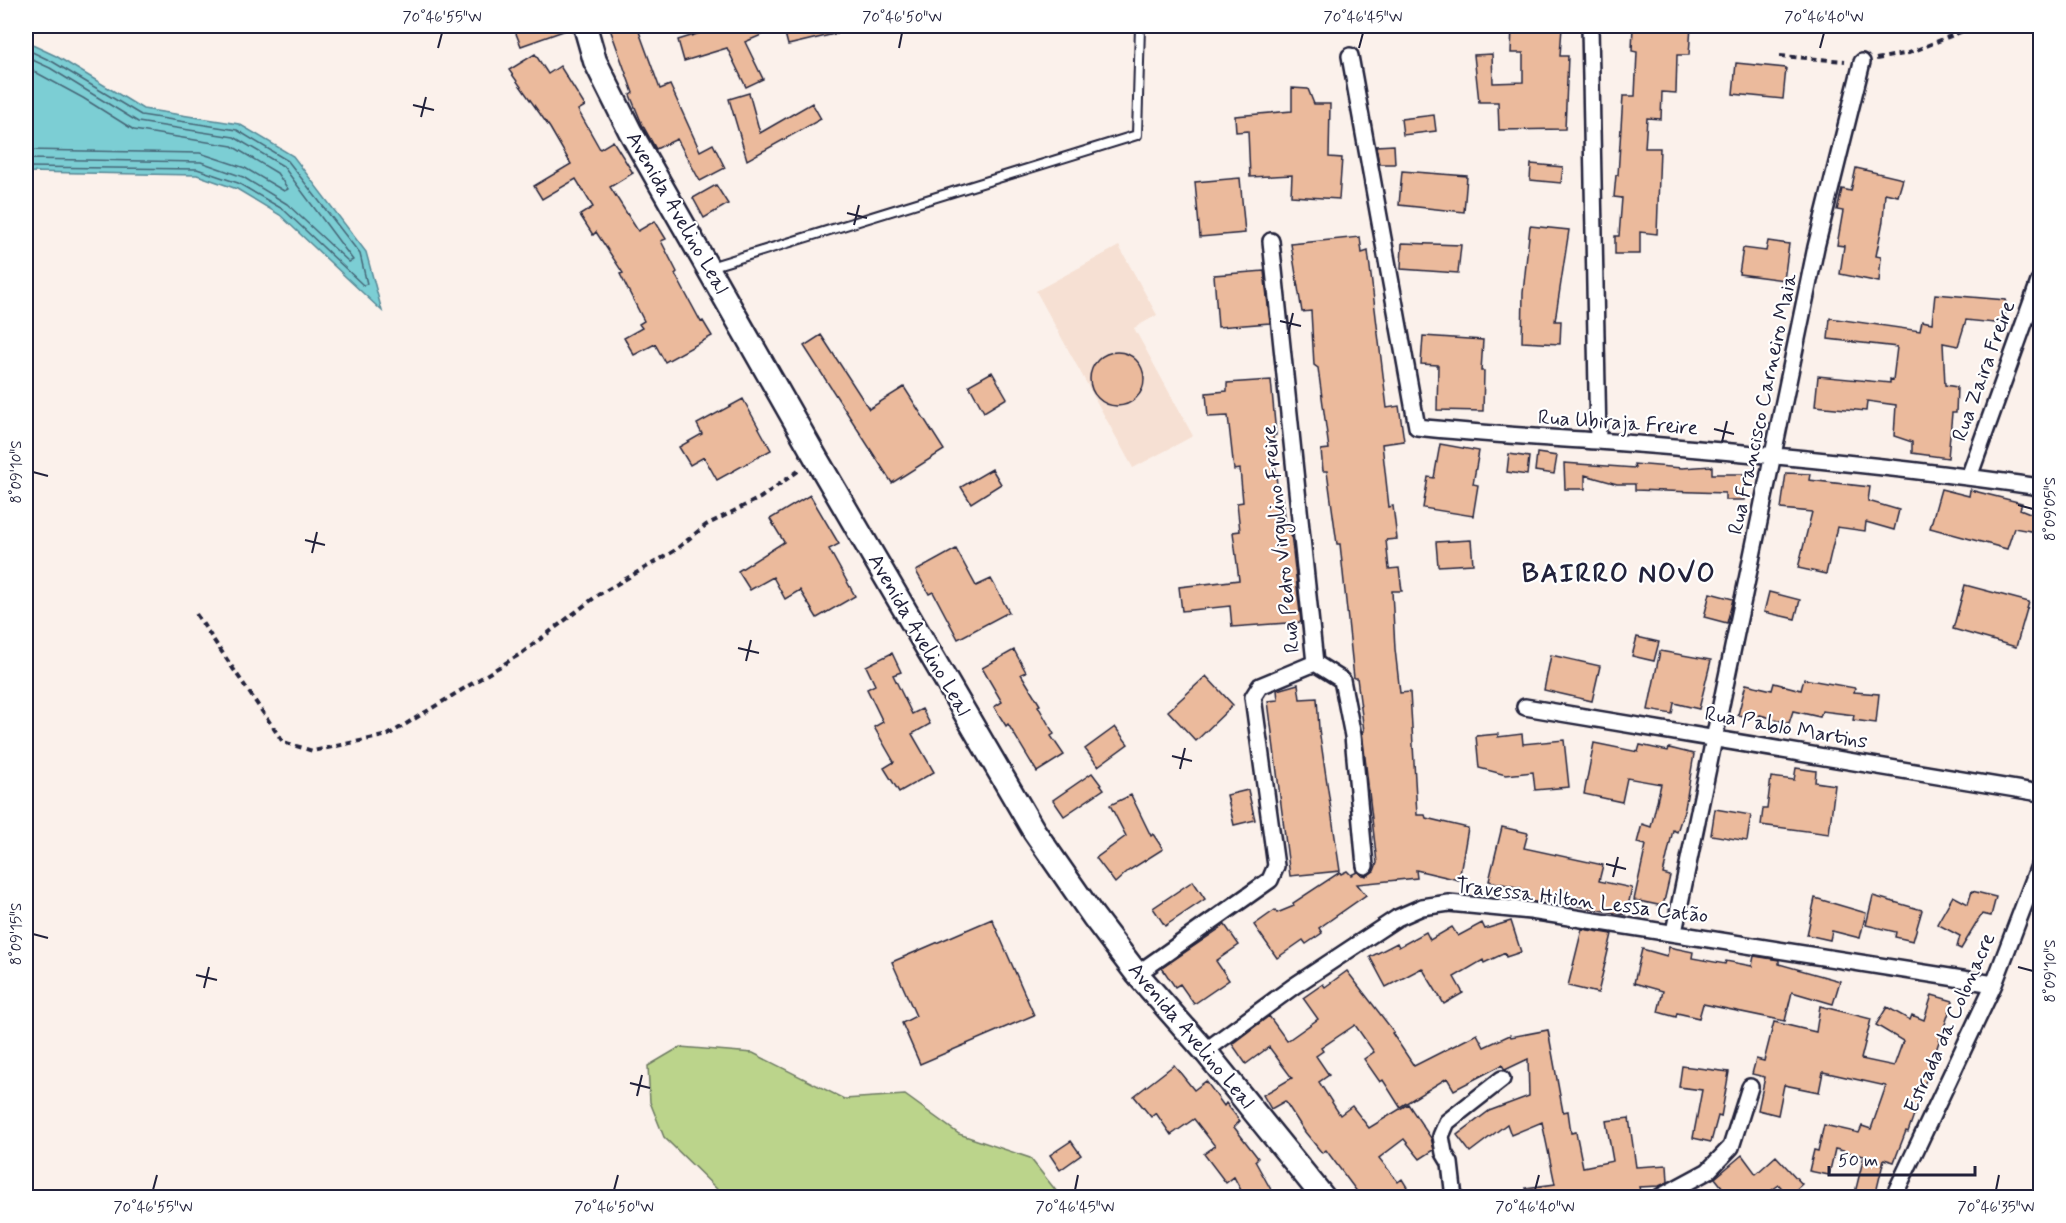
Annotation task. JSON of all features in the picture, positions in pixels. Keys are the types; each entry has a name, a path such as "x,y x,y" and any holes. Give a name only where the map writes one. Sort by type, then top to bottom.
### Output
{"main road":[{"name":"Avenida Avelino Leal","path":"585,26 607,88 816,458 1034,831 1093,916 1137,974 1205,1051 1324,1197"}],"street":[{"path":"1590,26 1598,441"},
{"name":"Rua Ubiraja Freire","path":"1350,56 1418,427 1462,434 1598,441 1773,456 2040,487"},
{"name":"Rua Francisco Carneiro Maia","path":"1674,932 1816,247 1862,62"},
{"name":"Rua Pedro Virgulino Freire","path":"1137,974 1270,880 1276,866 1253,697 1260,686 1315,663 1271,241"},
{"name":"Rua Zaira Freire","path":"1969,477 2040,279"},
{"path":"1315,663 1342,680 1353,736 1365,866"},
{"name":"Rua Pablo Martins","path":"1525,707 1716,737 2040,793"},
{"name":"Estrada da Colonacre","path":"1893,1197 1994,984 2040,863"},
{"name":"Travessa Hilton Lessa Catão","path":"1205,1051 1294,987 1397,918 1422,907 1449,903 1531,911 1674,932 1994,984"},
{"path":"1454,1197 1450,1163 1444,1153 1441,1136 1447,1122 1502,1079"},
{"path":"1658,1197 1708,1171 1731,1147 1750,1087"}],"lane":[{"path":"708,267 1137,135 1140,26"}],"path":[{"path":"196,614 283,742 313,751 388,735 522,653 598,595 674,551 706,525 760,498 816,458"}],"shaded area":[{"path":"1119,246 1157,315 1134,328 1193,436 1133,468 1036,291"}],"green space":[{"path":"680,1047 753,1053 844,1099 905,1095 959,1134 1030,1158 1061,1197 725,1197 664,1137 650,1102 648,1066"}],"water":[{"path":"26,42 56,56 143,109 239,124 293,156 366,252 382,311 280,215 237,189 197,175 26,172"}],"building":[{"path":"513,26 572,26 572,28 521,46"},
{"path":"609,26 637,26 660,89 670,85 700,151 713,144 725,168 700,181 677,139 656,149 630,95 633,93"},
{"path":"723,26 783,26 745,42 763,79 746,87 727,48 684,61 678,40"},
{"path":"783,26 843,26 843,32 788,45"},
{"path":"1512,26 1562,27 1560,56 1568,56 1565,129 1499,130 1498,102 1479,102 1474,55 1492,54 1493,83 1523,82 1523,53 1511,53"},
{"path":"1633,26 1691,26 1689,55 1677,55 1676,93 1662,92 1661,119 1647,118 1645,148 1660,148 1657,234 1640,232 1640,254 1615,254 1615,236 1619,236 1622,198 1614,197 1616,175 1618,175 1623,96 1635,96 1637,52 1632,51"},
{"path":"535,54 548,74 560,66 585,106 578,110 600,149 613,141 633,173 610,187 638,231 655,221 666,239 661,241 677,272 675,274 701,322 703,321 712,336 665,362 655,344 634,355 624,338 642,328 639,324 644,321 620,274 623,273 596,232 593,235 580,215 593,207 576,179 542,199 534,186 571,164 550,128 509,70"},
{"path":"1736,63 1786,68 1783,99 1733,94"},
{"path":"1292,88 1308,89 1314,104 1330,104 1329,157 1342,158 1339,199 1291,196 1292,175 1250,177 1248,131 1236,132 1235,116 1292,111"},
{"path":"749,93 760,133 812,103 821,119 747,160 729,99"},
{"path":"1434,115 1436,131 1403,135 1401,119"},
{"path":"1394,145 1395,164 1379,164 1376,146"},
{"path":"1531,164 1563,167 1561,183 1530,180"},
{"path":"1856,168 1903,179 1898,196 1885,193 1883,221 1876,256 1881,257 1879,282 1840,274 1844,246 1837,245 1843,211 1837,210 1842,189 1851,191"},
{"path":"1402,171 1467,176 1464,212 1399,205"},
{"path":"1240,178 1245,233 1200,237 1195,182"},
{"path":"716,185 728,204 704,218 693,198"},
{"path":"1530,226 1569,230 1555,321 1561,321 1560,344 1522,342 1523,293"},
{"path":"1360,237 1362,253 1368,251 1387,408 1399,406 1404,441 1382,444 1389,507 1393,506 1397,539 1386,540 1389,569 1399,568 1402,591 1392,591 1395,649 1400,693 1410,692 1417,815 1425,815 1426,818 1468,828 1459,880 1416,870 1417,878 1357,884 1366,895 1319,928 1322,933 1306,944 1303,940 1277,958 1254,925 1275,910 1277,913 1294,906 1293,903 1340,872 1341,874 1347,871 1351,875 1357,872 1366,876 1374,871 1377,863 1362,731 1364,731 1357,678 1354,678 1340,544 1337,544 1327,471 1323,471 1321,450 1329,449 1318,368 1314,365 1311,311 1302,312 1291,244"},
{"path":"1768,241 1789,244 1784,280 1739,274 1743,248 1766,251"},
{"path":"1402,243 1461,245 1458,273 1401,269"},
{"path":"1264,271 1270,323 1218,327 1214,275"},
{"path":"1935,294 2006,300 2004,324 1966,320 1958,346 1943,343 1945,385 1957,387 1956,413 1952,413 1948,458 1912,453 1912,442 1894,436 1896,405 1867,401 1866,411 1815,406 1818,376 1890,383 1890,379 1893,380 1897,347 1828,339 1830,318 1920,331 1922,321 1932,323"},
{"path":"821,335 869,409 904,387 944,450 892,483 804,346"},
{"path":"1423,336 1483,340 1481,371 1484,371 1483,411 1437,410 1438,365 1421,364"},
{"path":"1117,352 1127,354 1136,360 1142,369 1144,379 1142,389 1136,398 1127,404 1117,406 1107,404 1098,398 1092,389 1090,379 1092,369 1098,360 1107,354"},
{"path":"992,372 1007,398 984,412 969,385"},
{"path":"1271,380 1278,498 1282,498 1285,526 1290,525 1301,622 1232,627 1230,606 1182,611 1179,587 1239,580 1233,532 1240,531 1237,503 1243,502 1240,469 1234,470 1228,416 1208,417 1206,393 1227,391 1227,383"},
{"path":"743,399 771,450 717,480 704,457 690,465 679,447 702,434 697,424"},
{"path":"1440,444 1479,451 1473,484 1478,485 1473,516 1423,508 1428,477 1434,478"},
{"path":"1537,453 1557,456 1554,474 1535,471"},
{"path":"1509,454 1529,457 1527,475 1507,472"},
{"path":"1564,463 1635,468 1634,464 1682,468 1712,466 1712,474 1744,474 1745,500 1725,500 1725,493 1635,490 1635,484 1617,484 1585,475 1585,489 1565,489"},
{"path":"992,469 1001,484 971,503 961,487"},
{"path":"1786,473 1810,474 1809,480 1870,487 1868,501 1899,510 1894,530 1866,522 1865,531 1837,527 1826,574 1798,568 1812,512 1781,509"},
{"path":"1941,489 1969,496 1970,490 2022,503 2020,509 2040,517 2036,532 2014,528 2007,549 1930,528"},
{"path":"810,495 839,544 829,549 855,596 817,618 800,590 785,599 773,577 750,590 738,571 784,542 770,519"},
{"path":"1471,540 1473,564 1438,566 1436,542"},
{"path":"956,549 976,586 991,579 1009,612 958,639 933,592 929,594 916,571"},
{"path":"1965,585 2029,602 2016,647 1953,629"},
{"path":"1769,592 1800,600 1795,619 1764,612"},
{"path":"1710,593 1733,599 1727,623 1704,617"},
{"path":"1637,637 1659,642 1654,661 1632,656"},
{"path":"1014,650 1026,672 1021,674 1040,705 1038,706 1054,734 1051,736 1064,755 1037,772 1008,724 1006,726 994,707 1002,702 982,668"},
{"path":"1660,651 1711,660 1699,709 1674,703 1672,714 1648,710"},
{"path":"892,653 901,672 893,675 912,714 922,709 930,724 912,734 934,772 899,792 884,768 894,762 874,727 883,722 867,689 875,685 866,666"},
{"path":"1551,655 1600,666 1592,701 1544,690"},
{"path":"1206,676 1233,705 1196,741 1168,711"},
{"path":"1804,679 1855,688 1854,692 1879,694 1876,723 1853,720 1854,715 1822,711 1820,717 1793,711 1789,723 1760,715 1758,719 1738,715 1746,684 1772,690 1774,683 1801,690"},
{"path":"1298,684 1300,699 1317,698 1319,729 1340,871 1290,876 1268,701 1278,700 1277,690"},
{"path":"1115,727 1128,744 1098,766 1085,749"},
{"path":"1498,734 1498,737 1522,734 1523,744 1564,740 1569,787 1535,790 1533,772 1506,775 1479,768 1476,736"},
{"path":"1594,743 1638,752 1640,745 1668,751 1669,748 1694,754 1685,808 1677,832 1673,830 1663,874 1670,876 1663,906 1634,900 1646,845 1637,843 1642,824 1651,827 1661,784 1627,778 1622,802 1584,794"},
{"path":"1796,768 1816,771 1815,782 1835,785 1829,834 1761,825 1763,809 1767,809 1771,777 1794,780"},
{"path":"1092,773 1104,789 1064,816 1053,800"},
{"path":"1248,790 1255,820 1234,825 1227,795"},
{"path":"1131,795 1151,836 1153,834 1163,849 1128,871 1115,883 1096,858 1126,836 1110,805"},
{"path":"1715,809 1751,815 1747,841 1711,835"},
{"path":"1502,827 1528,833 1524,848 1603,865 1599,881 1632,888 1626,915 1541,899 1540,903 1519,899 1521,888 1489,881"},
{"path":"1193,881 1205,899 1165,926 1153,908"},
{"path":"1972,891 1996,897 1991,916 1982,914 1961,949 1957,947 1960,936 1937,924 1953,896 1968,904"},
{"path":"1873,896 1922,910 1913,941 1895,937 1896,932 1866,925"},
{"path":"1815,898 1866,913 1860,938 1832,931 1830,940 1807,935"},
{"path":"992,919 1034,1015 920,1064 902,1023 916,1016 892,962"},
{"path":"1511,921 1521,952 1506,957 1505,953 1484,963 1483,960 1454,977 1463,993 1444,1004 1422,968 1386,987 1370,957 1397,943 1399,947 1426,932 1430,940 1452,927 1458,936 1482,923 1485,929"},
{"path":"1225,925 1239,945 1216,961 1229,980 1194,1004 1180,984 1175,987 1162,968"},
{"path":"1582,929 1612,934 1598,993 1568,986"},
{"path":"1669,947 1693,952 1692,958 1725,964 1726,961 1752,966 1754,956 1779,960 1779,964 1840,981 1833,1004 1792,992 1785,1021 1703,1004 1699,1018 1677,1013 1676,1017 1658,1012 1663,991 1634,983 1642,949 1667,956"},
{"path":"1347,971 1394,1032 1392,1033 1414,1066 1477,1034 1484,1047 1510,1035 1511,1037 1548,1030 1563,1112 1568,1111 1571,1133 1576,1132 1583,1167 1613,1161 1606,1121 1629,1118 1636,1167 1667,1165 1668,1182 1659,1186 1639,1187 1642,1197 1622,1197 1621,1195 1527,1197 1526,1188 1555,1184 1542,1122 1511,1135 1507,1124 1470,1152 1457,1135 1489,1111 1529,1096 1528,1059 1505,1070 1502,1065 1454,1090 1447,1078 1400,1107 1383,1080 1380,1082 1364,1059 1374,1052 1355,1025 1321,1048 1323,1051 1316,1056 1329,1075 1319,1082 1340,1115 1352,1106 1369,1128 1408,1104 1431,1138 1434,1150 1420,1159 1404,1139 1379,1158 1398,1182 1402,1179 1413,1197 1361,1197 1326,1150 1322,1153 1305,1132 1285,1101 1271,1109 1263,1095 1292,1078 1269,1047 1246,1064 1232,1044 1269,1016 1287,1041 1318,1019 1303,998 1323,984 1325,987"},
{"path":"1932,995 1953,1001 1908,1132 1906,1131 1894,1162 1884,1159 1875,1197 1854,1197 1864,1156 1835,1149 1829,1175 1809,1171 1814,1150 1818,1151 1824,1125 1859,1133 1862,1126 1871,1129 1886,1086 1823,1072 1819,1092 1784,1085 1778,1115 1758,1110 1765,1077 1752,1074 1756,1059 1764,1061 1774,1022 1816,1032 1820,1006 1871,1019 1861,1059 1894,1066 1903,1041 1876,1025 1887,1007 1910,1020 1912,1015 1924,1020"},
{"path":"1174,1065 1194,1090 1206,1081 1224,1106 1226,1103 1240,1121 1234,1127 1258,1158 1255,1161 1275,1197 1259,1197 1255,1190 1244,1196 1234,1177 1226,1183 1204,1154 1215,1146 1194,1119 1171,1135 1156,1113 1151,1117 1134,1096"},
{"path":"1682,1066 1729,1072 1721,1117 1718,1116 1711,1142 1693,1138 1702,1090 1679,1087"},
{"path":"1071,1141 1081,1155 1060,1170 1050,1155"},
{"path":"1742,1155 1756,1174 1776,1156 1802,1184 1789,1196 1779,1185 1762,1197 1730,1197 1715,1178"}],"district":[{"name":"BAIRRO NOVO","path":"1619,574"}]}
